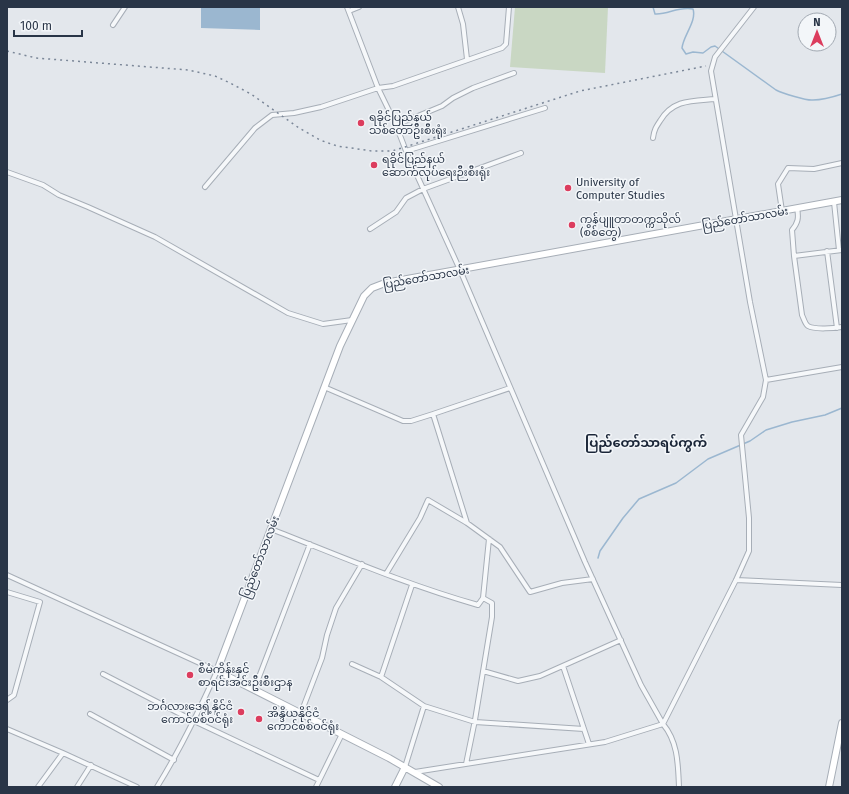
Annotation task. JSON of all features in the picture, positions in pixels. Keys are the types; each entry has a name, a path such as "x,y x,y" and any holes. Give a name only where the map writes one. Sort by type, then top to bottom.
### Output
{"street":[{"path":"113,25 124,7"},
{"path":"359,7 348,9 378,88 396,125 406,151 460,270 593,579 641,685 663,724 669,731 675,744 679,768 679,787"},
{"path":"458,7 463,24 467,59"},
{"path":"206,187 255,128 272,115 294,113 321,107 378,88 393,86 502,48 506,44 509,7"},
{"path":"415,772 605,742 663,724 736,580 749,551 749,518 741,435 763,397 766,380 750,302 711,72 713,60 755,7"},
{"path":"396,125 442,106 453,98 473,88 514,73"},
{"path":"653,138 654,131 663,115 675,105 686,102 715,99"},
{"path":"406,151 545,108"},
{"path":"370,229 396,212 406,198 423,189 521,153"},
{"path":"782,211 778,184 788,168 814,169 842,163"},
{"path":"7,172 43,185 59,195 155,237 288,313 323,324 352,320"},
{"name":"ပြည်တော်သာလမ်း","path":"217,672 324,387 352,320 364,296 372,288 378,285 842,200"},
{"path":"794,256 840,250 834,202"},
{"path":"797,208 799,217 798,224 792,230 802,315 805,323 808,326 815,328 840,327 827,251"},
{"path":"766,380 842,367"},
{"path":"324,387 403,421 411,421 510,388"},
{"path":"433,414 467,523"},
{"path":"386,574 420,518 428,500 467,523 500,547 530,592 562,583 593,579"},
{"path":"271,529 412,585 478,605 483,598 489,539"},
{"path":"254,690 310,544"},
{"path":"301,713 322,658 327,635 336,608 362,564"},
{"path":"7,575 217,672 301,713 415,772 439,787"},
{"path":"736,580 842,585"},
{"path":"381,677 412,585"},
{"path":"7,592 40,602 14,695 7,700"},
{"path":"466,764 475,722 492,617 492,603 483,598"},
{"path":"483,672 518,681 540,676 588,653 621,640"},
{"path":"352,664 381,677 424,706 475,722 584,729"},
{"path":"563,666 589,744"},
{"path":"157,787 174,760 217,672"},
{"path":"103,674 194,721 319,780"},
{"path":"395,787 405,767 424,706"},
{"path":"90,714 174,760"},
{"path":"830,787 842,723"},
{"path":"7,729 91,765 137,787"},
{"path":"316,787 342,734"},
{"path":"38,787 63,753"},
{"path":"77,787 91,765"}],"green space":[{"path":"515,7 608,7 605,73 510,67"}],"water":[{"path":"201,7 260,7 260,30 201,28"}],"waterway":[{"path":"653,7 655,14 688,8 693,9 694,14 692,23 682,48 686,54 693,52 703,53 715,46 776,90 810,100 824,99 842,94"},
{"path":"598,558 600,551 623,518 639,499 676,483 708,459 750,441 766,430 792,422 825,415 842,408"}],"railway":[{"path":"7,51 36,58 188,70 215,76 251,94 299,128 320,140 337,146 372,151 392,151 580,91 706,66"}],"place":[{"name":"ရခိုင်ပြည်နယ် သစ်တောဦးစီးရုံး","path":"361,123"},
{"name":"ရခိုင်ပြည်နယ် ဆောက်လုပ်ရေးဉီးစီးရုံး","path":"374,165"},
{"name":"University of Computer Studies","path":"568,188"},
{"name":"ကွန်ပျူတာတက္ကသိုလ် (စစ်တွေ)","path":"572,225"},
{"name":"စီမံကိန်းနှင့် စာရင်းအင်းဦးစီးဌာန","path":"190,675"},
{"name":"ဘင်္ဂလားဒေရှ့်နိုင်ငံ ကောင်စစ်ဝင်ရုံး","path":"241,712"},
{"name":"အိန္ဒိယနိုင်ငံ ကောင်စစ်ဝင်ရုံး","path":"259,719"}],"district":[{"name":"ပြည်တော်သာရပ်ကွက်","path":"646,442"}]}
